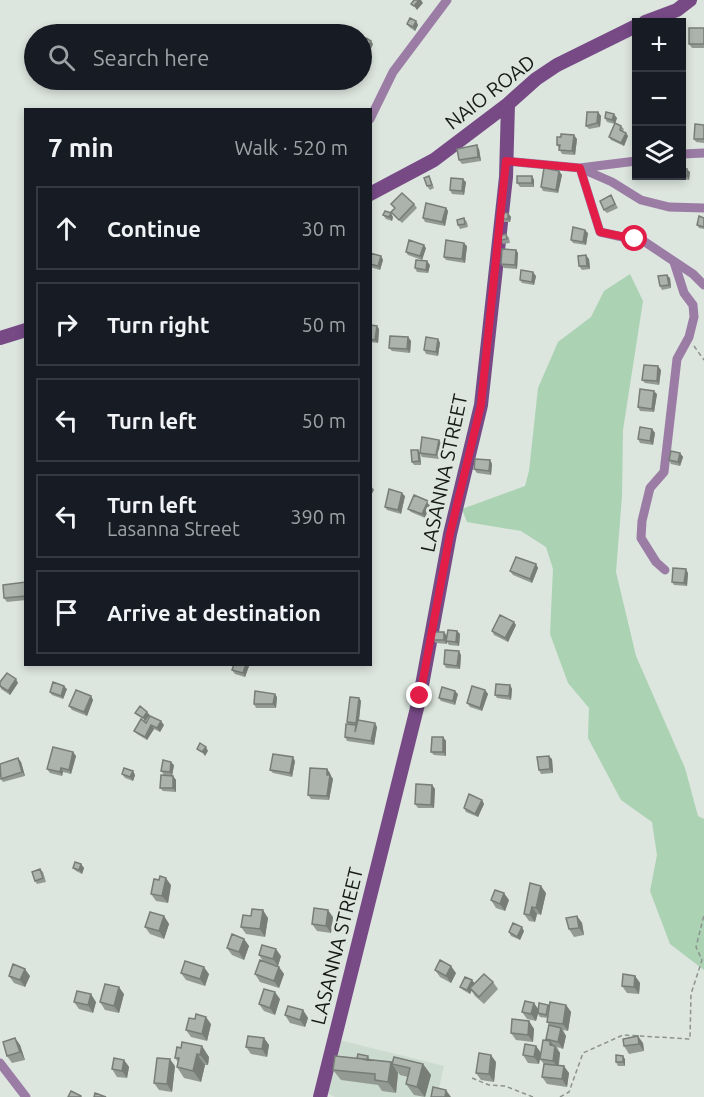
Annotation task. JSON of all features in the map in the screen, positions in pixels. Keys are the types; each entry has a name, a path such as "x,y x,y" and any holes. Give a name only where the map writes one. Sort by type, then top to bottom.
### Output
{"street":[{"path":"372,115 393,72 447,0"},
{"path":"656,18 677,10 690,0"},
{"name":"NAIO ROAD","path":"372,193 434,160 557,65 632,28"},
{"name":"LASANNA STREET","path":"320,1097 420,696 450,534 481,405 506,161 508,104"},
{"path":"484,121 507,132"},
{"path":"686,154 704,153"},
{"path":"506,161 580,168 632,161"},
{"path":"580,168 612,182 641,200 679,208 704,208"},
{"path":"580,168 600,232 645,242 693,274 704,285"},
{"path":"665,570 656,562 641,538 642,521 650,488 664,472 677,359 689,337 694,316 693,305 684,293 674,262"},
{"path":"0,339 24,331"},
{"path":"0,1063 26,1097"}],"path":[{"path":"689,337 704,360"},
{"path":"560,1097 569,1092 583,1053 623,1035 690,1039 691,994 702,960 696,947 704,915"},
{"path":"472,1078 489,1085 505,1086 533,1097"}],"shaded area":[{"path":"335,1039 444,1066 437,1097 335,1097 323,1091"}],"green space":[{"path":"630,274 643,301 623,430 622,496 616,572 636,656 685,768 698,816 704,819 704,970 670,944 650,891 657,855 652,822 621,800 588,738 589,708 568,683 550,634 553,569 546,547 521,531 467,522 462,509 525,486 529,471 538,388 558,342 591,317 604,291"}],"building":[{"path":"414,0 419,0 414,6 411,4"},
{"path":"410,18 416,21 413,27 407,24"},
{"path":"689,28 704,28 704,44 689,44"},
{"path":"587,112 598,112 597,123 586,126"},
{"path":"606,112 614,114 612,120 605,118"},
{"path":"615,123 621,126 620,130 626,133 621,143 609,137"},
{"path":"695,124 704,125 704,139 694,139"},
{"path":"561,134 574,135 572,151 559,150 557,137 561,137"},
{"path":"477,145 478,157 459,160 457,149"},
{"path":"544,168 559,171 556,190 541,187"},
{"path":"429,176 432,185 427,186 424,178"},
{"path":"517,176 532,176 532,183 517,183"},
{"path":"451,178 463,179 462,191 450,190"},
{"path":"402,193 414,204 399,220 391,212 395,208 391,204"},
{"path":"611,195 615,204 604,210 600,201"},
{"path":"426,203 446,208 442,222 423,218"},
{"path":"385,211 391,213 389,217 383,215"},
{"path":"501,213 508,213 508,219 501,219"},
{"path":"699,216 704,218 704,227 697,225"},
{"path":"464,218 465,224 458,225 457,220"},
{"path":"573,227 585,230 583,242 571,240"},
{"path":"506,234 507,239 501,240 499,236"},
{"path":"409,240 424,245 420,256 406,252"},
{"path":"446,240 464,243 462,259 444,257"},
{"path":"502,249 516,250 515,265 501,264"},
{"path":"372,254 381,256 378,266 372,264"},
{"path":"586,255 587,266 579,266 578,256"},
{"path":"416,260 427,261 426,270 415,268"},
{"path":"521,270 533,272 532,282 520,280"},
{"path":"667,275 669,285 660,286 658,276"},
{"path":"372,325 377,326 375,340 372,339"},
{"path":"390,336 408,337 407,349 389,348"},
{"path":"426,337 438,339 436,352 424,350"},
{"path":"644,365 658,366 657,381 642,380"},
{"path":"640,389 654,391 652,409 638,407"},
{"path":"640,427 652,429 650,441 638,439"},
{"path":"422,437 439,440 436,455 420,453"},
{"path":"411,450 418,450 419,461 412,462"},
{"path":"671,451 680,453 678,462 669,460"},
{"path":"475,459 490,460 489,471 474,469"},
{"path":"389,489 402,493 398,510 385,507"},
{"path":"414,495 428,501 422,514 408,509"},
{"path":"516,557 536,564 530,579 510,571"},
{"path":"673,568 686,569 684,583 672,582"},
{"path":"24,582 24,596 4,598 3,585"},
{"path":"500,615 514,622 505,638 492,631"},
{"path":"448,630 457,631 456,642 446,641"},
{"path":"433,632 444,632 444,640 433,640"},
{"path":"445,650 459,651 457,666 444,664"},
{"path":"233,666 245,666 243,673 232,670"},
{"path":"7,673 16,679 8,691 0,686 0,682"},
{"path":"53,682 64,686 61,696 50,692"},
{"path":"496,684 510,685 509,696 495,695"},
{"path":"472,686 485,690 480,708 467,703"},
{"path":"442,687 455,691 453,701 439,698"},
{"path":"76,690 91,696 84,712 69,706"},
{"path":"255,691 275,694 273,704 254,704"},
{"path":"350,697 359,698 356,723 347,722"},
{"path":"140,706 147,712 143,718 135,713"},
{"path":"150,716 161,721 157,728 151,725 145,737 134,731 141,719 146,723"},
{"path":"358,720 375,723 371,741 345,737 346,724 356,725 355,732"},
{"path":"432,737 443,737 443,752 431,752"},
{"path":"200,743 206,747 202,752 197,749"},
{"path":"53,747 73,752 69,770 61,768 60,772 47,769"},
{"path":"273,754 293,757 290,773 270,770"},
{"path":"549,756 550,769 539,770 537,757"},
{"path":"18,758 22,772 1,779 0,764"},
{"path":"163,760 171,762 170,772 161,771"},
{"path":"124,768 133,771 130,777 122,774"},
{"path":"310,768 327,769 327,775 330,775 327,796 308,795"},
{"path":"161,775 173,776 173,788 160,788"},
{"path":"416,784 432,785 431,805 415,804"},
{"path":"469,794 482,800 475,814 464,808"},
{"path":"75,862 81,864 79,870 73,868"},
{"path":"40,869 43,878 35,881 32,872"},
{"path":"160,876 166,878 162,896 151,894 154,879 159,880"},
{"path":"530,883 541,886 536,908 532,907 530,915 524,914"},
{"path":"495,890 504,893 500,904 491,900"},
{"path":"314,908 328,910 326,926 312,924"},
{"path":"252,909 263,910 260,929 241,927 243,915 251,916"},
{"path":"150,912 164,916 159,931 145,927"},
{"path":"577,916 579,928 569,929 566,918"},
{"path":"513,923 522,927 517,937 509,932"},
{"path":"232,934 244,939 239,952 227,948"},
{"path":"262,945 276,949 273,959 259,955"},
{"path":"260,960 279,967 274,981 255,974"},
{"path":"440,960 451,966 446,976 435,970"},
{"path":"185,961 204,967 200,979 181,973"},
{"path":"13,964 25,969 20,980 9,976"},
{"path":"484,974 493,982 479,997 470,988"},
{"path":"623,974 635,976 634,987 622,986"},
{"path":"465,977 472,980 467,990 460,987"},
{"path":"105,984 119,987 114,1006 100,1002"},
{"path":"264,989 275,992 270,1008 259,1004"},
{"path":"77,991 91,994 88,1005 74,1002"},
{"path":"525,1001 534,1003 531,1014 522,1012"},
{"path":"550,1002 566,1005 563,1024 547,1022"},
{"path":"539,1003 548,1005 546,1015 538,1013"},
{"path":"288,1006 303,1010 300,1020 285,1015"},
{"path":"196,1014 206,1017 202,1034 186,1030 189,1018 195,1019"},
{"path":"512,1019 529,1021 528,1035 511,1033"},
{"path":"549,1025 561,1028 558,1042 546,1039"},
{"path":"248,1036 264,1038 262,1049 246,1047"},
{"path":"638,1036 639,1044 624,1046 623,1039"},
{"path":"15,1038 20,1052 7,1056 3,1042"},
{"path":"543,1040 550,1041 550,1045 555,1046 553,1061 540,1059"},
{"path":"182,1042 202,1046 200,1055 197,1054 193,1071 177,1067 179,1058 175,1058 177,1047 181,1048"},
{"path":"525,1044 536,1046 534,1057 523,1055"},
{"path":"479,1053 491,1055 489,1074 476,1073"},
{"path":"358,1054 368,1056 367,1060 357,1058"},
{"path":"616,1055 623,1056 623,1062 616,1062"},
{"path":"335,1056 391,1062 388,1082 375,1080 375,1074 333,1070"},
{"path":"394,1057 423,1064 417,1087 406,1084 410,1068 392,1064"},
{"path":"114,1058 124,1060 122,1071 112,1069"},
{"path":"157,1058 170,1059 167,1084 154,1083"},
{"path":"544,1064 564,1066 562,1079 542,1077"},
{"path":"433,1087 446,1090 445,1097 431,1097"},
{"path":"71,1091 81,1096 81,1097 68,1097"},
{"path":"95,1093 106,1097 94,1097"}],"route":[{"path":"420,696 450,534 481,405 506,161 580,168 600,232 635,239"}]}
